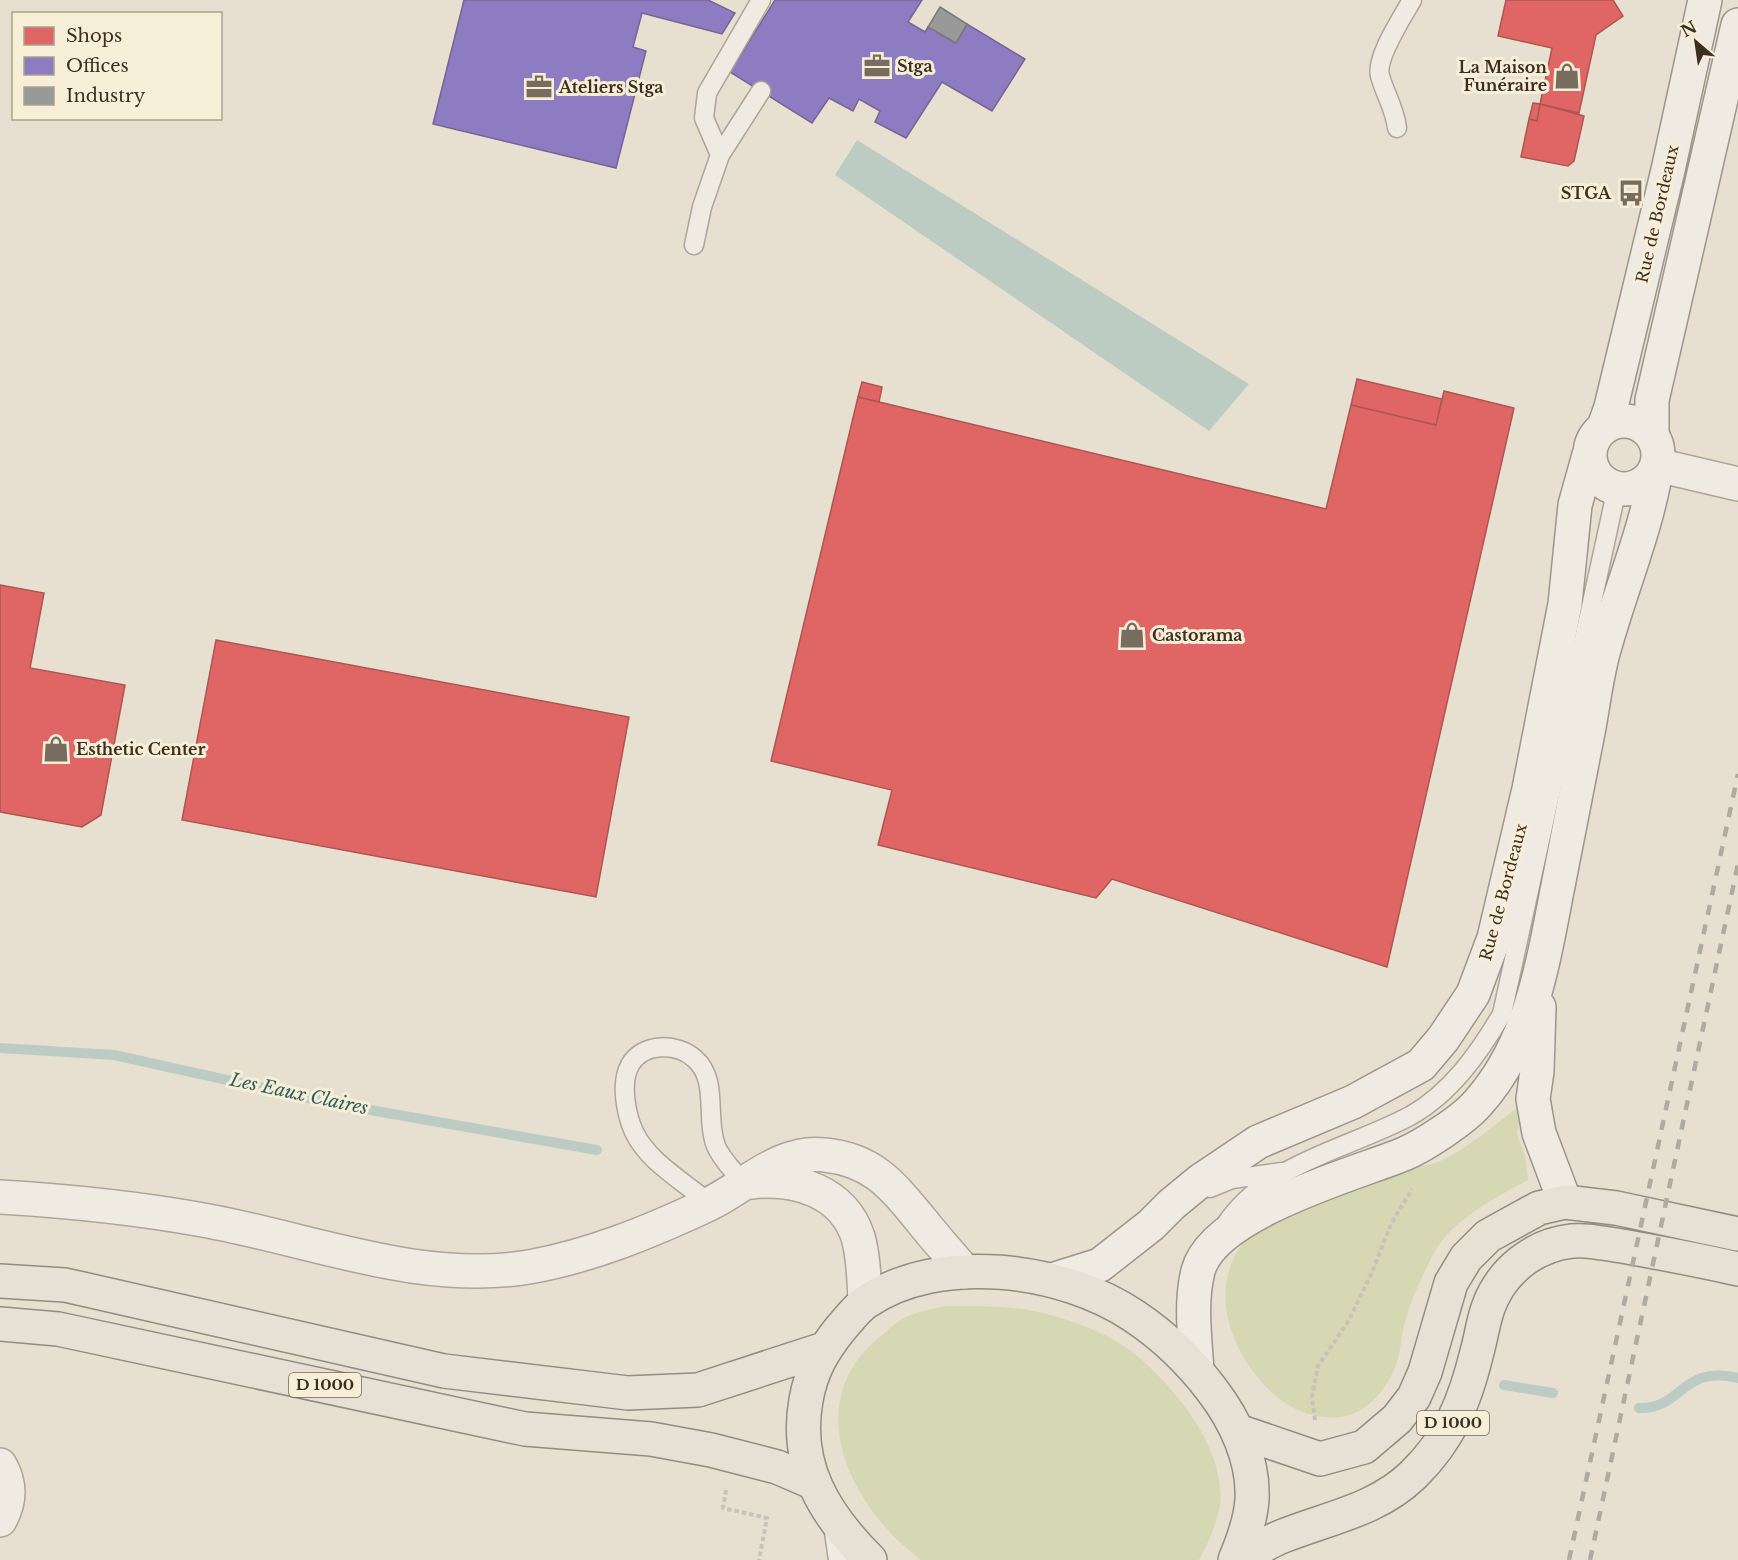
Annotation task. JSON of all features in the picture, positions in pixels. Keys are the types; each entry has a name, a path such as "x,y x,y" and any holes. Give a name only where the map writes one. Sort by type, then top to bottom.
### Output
{"main road":[{"name":"Rue de Bordeaux","path":"1052,1280 1100,1265 1152,1225 1172,1204 1231,1159 1258,1142 1353,1102 1421,1065 1443,1039 1473,994 1494,938 1529,789 1565,604 1575,506 1611,407 1647,261 1705,0"},
{"path":"1197,1371 1195,1292 1198,1269 1212,1246 1236,1224 1272,1206 1363,1167 1406,1153 1475,1107 1502,1073 1520,1036 1540,975 1604,647 1646,522 1654,450 1652,400 1738,25"},
{"path":"1654,450 1646,482 1627,489 1617,489 1606,485 1591,467 1597,441 1613,422 1635,422 1654,450 1738,484"},
{"path":"1540,975 1537,1071 1533,1099 1539,1133 1565,1202"},
{"path":"0,1197 60,1200 204,1220 336,1251 424,1268 469,1272 526,1267 580,1257 710,1204 790,1158 821,1154 846,1158 872,1169 895,1187 965,1272"},
{"path":"743,1183 774,1179 800,1182 822,1193 846,1212 858,1237 865,1302"},
{"name":"D 1000","path":"1238,1431 1320,1460 1364,1447 1397,1419 1413,1397 1425,1372 1451,1283 1466,1258 1488,1236 1517,1218 1539,1208 1565,1202 1616,1208 1738,1234"},
{"name":"D 1000","path":"1237,1560 1279,1537 1366,1507 1394,1491 1413,1475 1447,1437 1464,1398 1488,1308 1498,1286 1512,1269 1528,1256 1552,1245 1574,1240 1684,1256 1738,1269"},
{"path":"854,1556 812,1482 803,1446 803,1417 808,1382 824,1349 865,1302 903,1283 936,1274 965,1272 1006,1273 1052,1280 1091,1294 1132,1315 1171,1344 1197,1371 1221,1401 1238,1431 1250,1466 1252,1499 1247,1529 1237,1560"},
{"name":"D 1000","path":"0,1281 65,1285 444,1371 628,1393 698,1390 824,1349"},
{"name":"D 1000","path":"0,1324 58,1329 525,1429 651,1440 711,1450 777,1467 812,1482"},
{"path":"0,1465 8,1490 8,1501 0,1520"}],"lane":[{"path":"720,155 704,118 707,93 762,0"},
{"path":"1397,128 1395,111 1378,73 1381,59 1412,0"},
{"path":"694,245 702,207 720,155 761,91"},
{"path":"1212,1246 1238,1205 1283,1172 1412,1115 1449,1086 1479,1053 1502,1014 1617,489"},
{"path":"710,1204 648,1154 634,1131 626,1104 626,1081 630,1064 641,1054 658,1046 684,1051 697,1060 709,1081 711,1123 716,1147 743,1183"},
{"path":"1172,1204 1232,1179 1283,1172"}],"green space":[{"path":"1522,1104 1517,1134 1525,1155 1528,1180 1490,1201 1464,1219 1443,1239 1418,1286 1404,1327 1397,1362 1379,1395 1360,1410 1349,1415 1325,1417 1297,1410 1274,1394 1260,1380 1239,1349 1227,1314 1225,1295 1227,1277 1233,1260 1243,1243 1259,1229 1281,1216 1371,1170 1386,1165 1426,1165 1442,1160 1478,1138"},
{"path":"943,1306 1006,1307 1054,1316 1111,1338 1147,1365 1179,1399 1194,1419 1215,1462 1220,1484 1220,1505 1212,1533 1199,1560 921,1560 895,1538 873,1512 855,1483 843,1453 838,1422 842,1391 856,1362 882,1335 908,1316"}],"shaded area":[{"path":"857,140 1249,384 1209,431 835,175"}],"building: Shops":[{"name":"La Maison Funéraire","path":"1506,0 1613,0 1623,16 1596,35 1579,113 1540,104 1552,48 1498,36"},
{"path":"1533,103 1540,104 1537,121 1529,119"},
{"path":"1540,104 1584,116 1574,161 1568,166 1521,157 1529,119 1537,121"},
{"path":"1357,379 1442,399 1436,425 1351,405"},
{"path":"862,382 882,387 879,402 858,397"},
{"name":"Castorama","path":"1444,391 1514,408 1387,967 1112,879 1096,898 878,845 892,790 771,761 858,397 1326,509 1351,405 1436,425"},
{"name":"Esthetic Center","path":"0,585 44,593 30,668 125,685 101,815 82,827 0,812"},
{"path":"216,640 629,717 596,897 182,820"}],"building: Offices":[{"name":"Ateliers Stga","path":"464,0 708,0 735,13 722,34 642,13 633,47 646,51 616,168 433,124"},
{"name":"Stga","path":"775,0 922,0 908,22 925,32 928,27 956,43 967,24 1025,59 992,111 942,82 906,138 875,122 880,111 859,99 853,111 829,98 812,123 730,72"}],"building: Industry":[{"path":"940,7 967,24 956,43 928,27"}],"waterway":[{"name":"Les Eaux Claires","path":"0,1048 114,1055 336,1104 597,1150"},
{"name":"Les Eaux Claires","path":"1639,1408 1653,1407 1665,1402 1693,1382 1705,1377 1719,1375 1738,1378"},
{"name":"Les Eaux Claires","path":"1504,1385 1553,1393"}],"railway":[{"path":"1569,1560 1738,774"},
{"path":"1590,1560 1738,864"}],"place":[{"name":"Stga","path":"877,66"},
{"name":"La Maison Funéraire","path":"1567,76"},
{"name":"Ateliers Stga","path":"539,87"},
{"name":"STGA","path":"1631,193"},
{"name":"Castorama","path":"1132,635"},
{"name":"Esthetic Center","path":"56,749"}]}
